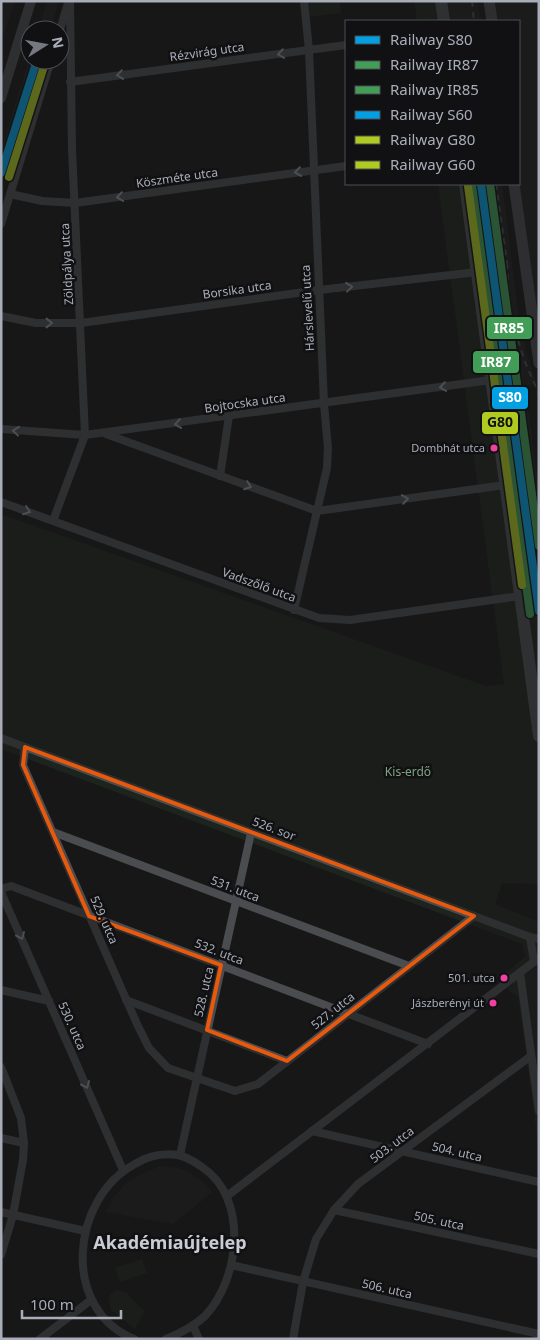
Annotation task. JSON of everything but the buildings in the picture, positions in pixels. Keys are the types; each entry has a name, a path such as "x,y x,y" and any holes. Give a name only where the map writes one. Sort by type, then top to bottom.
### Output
{"main road":[{"path":"441,1 444,20"},
{"path":"489,1 492,20"},
{"path":"465,185 539,736"},
{"path":"514,185 539,363"}],"street":[{"path":"1,98 31,1"},
{"name":"Hárslevelű utca","path":"294,610 327,468 328,448 324,404 309,50 304,1"},
{"path":"63,20 66,7 70,2"},
{"name":"Zöldpálya utca","path":"53,521 85,435 70,82 70,2"},
{"name":"Rézvirág utca","path":"70,82 345,45"},
{"path":"1,224 48,70"},
{"name":"Köszméte utca","path":"10,194 42,201 76,203 345,166"},
{"name":"Borsika utca","path":"1,316 36,323 81,323 319,290 477,272"},
{"name":"Bojtocska utca","path":"1,429 85,435 491,380"},
{"path":"220,476 229,416"},
{"path":"104,433 317,512 505,485"},
{"name":"Vadszőlő utca","path":"1,502 319,618 350,620 520,596"},
{"name":"526. sor","path":"1,738 539,939"},
{"name":"529. utca","path":"25,747 23,765 149,1048 168,1068 196,1078"},
{"name":"531. utca","path":"53,832 409,966"},
{"name":"528. utca","path":"180,1156 251,833"},
{"name":"532. utca","path":"1,890 11,886 428,1044"},
{"name":"530. utca","path":"1,890 123,1170"},
{"name":"527. utca","path":"196,1078 235,1091 258,1084 474,916"},
{"path":"227,1196 537,960 530,937"},
{"path":"520,973 539,1111"},
{"path":"1,990 49,1001"},
{"path":"126,1000 287,1061"},
{"name":"503. utca","path":"293,1339 303,1282 316,1239 334,1210 358,1184 531,1056"},
{"path":"1,1068 22,1118 24,1143 23,1160 13,1215 1,1255"},
{"name":"504. utca","path":"312,1131 539,1182"},
{"path":"1,1138 24,1143"},
{"path":"134,1339 111,1327 91,1300 84,1273 85,1231 93,1209 101,1194 112,1180 123,1170 144,1158 159,1155 180,1156 194,1161 217,1179 227,1196 234,1240 231,1265 222,1290 213,1305 193,1326 166,1339"},
{"name":"505. utca","path":"334,1210 539,1254"},
{"path":"1,1212 85,1231"},
{"name":"506. utca","path":"231,1265 539,1334"},
{"path":"40,1339 91,1300"},
{"path":"193,1326 199,1339"}],"highlighted area":[{"path":"25,747 474,916 287,1061 207,1030 221,965 89,916 23,765"}],"shaded area":[{"path":"1,1 15,1 1,42"},
{"path":"47,1 59,1 53,20 41,20"},
{"path":"447,1 478,1 481,20 450,20"},
{"path":"494,1 539,1 539,340 519,185 520,20 496,20"},
{"path":"26,70 38,70 1,185 1,151"},
{"path":"472,185 502,185 520,328 536,382 529,386 527,403 539,492 539,676"},
{"path":"539,966 539,1074 524,976"},
{"path":"161,1166 187,1171 212,1192 173,1224 106,1212 113,1198 127,1182"}],"green space":[{"path":"308,1 340,1 341,13 310,17"},
{"path":"414,1 447,1 450,20 417,20"},
{"name":"Kis-erdő","path":"438,185 472,185 539,676 539,884 502,883 495,904 539,922 539,966 524,976 539,1074 539,1150 518,996 509,992 505,974 525,956 522,944 1,749 1,514 486,686 504,684"},
{"path":"142,1259 147,1273 120,1282 115,1268"},
{"path":"115,1290 125,1292 145,1311 135,1329 111,1310 108,1297"}],"railway":[{"path":"472,1 474,20"},
{"path":"496,185 508,270"},
{"path":"507,263 511,325 539,535"},
{"path":"518,340 539,394"}],"rail line":[{"name":"S60","path":"1,173 34,70"},
{"name":"G60","path":"9,177 43,70"},
{"name":"IR87","path":"472,185 530,614"},
{"name":"S80","path":"481,185 539,611"},
{"name":"IR85","path":"490,185 539,546"},
{"name":"G80","path":"468,186 522,585"}],"place":[{"name":"Dombhát utca","path":"494,448"},
{"name":"501. utca","path":"504,978"},
{"name":"Jászberényi út","path":"493,1003"}],"district":[{"name":"Akadémiaújtelep","path":"170,1243"}]}
